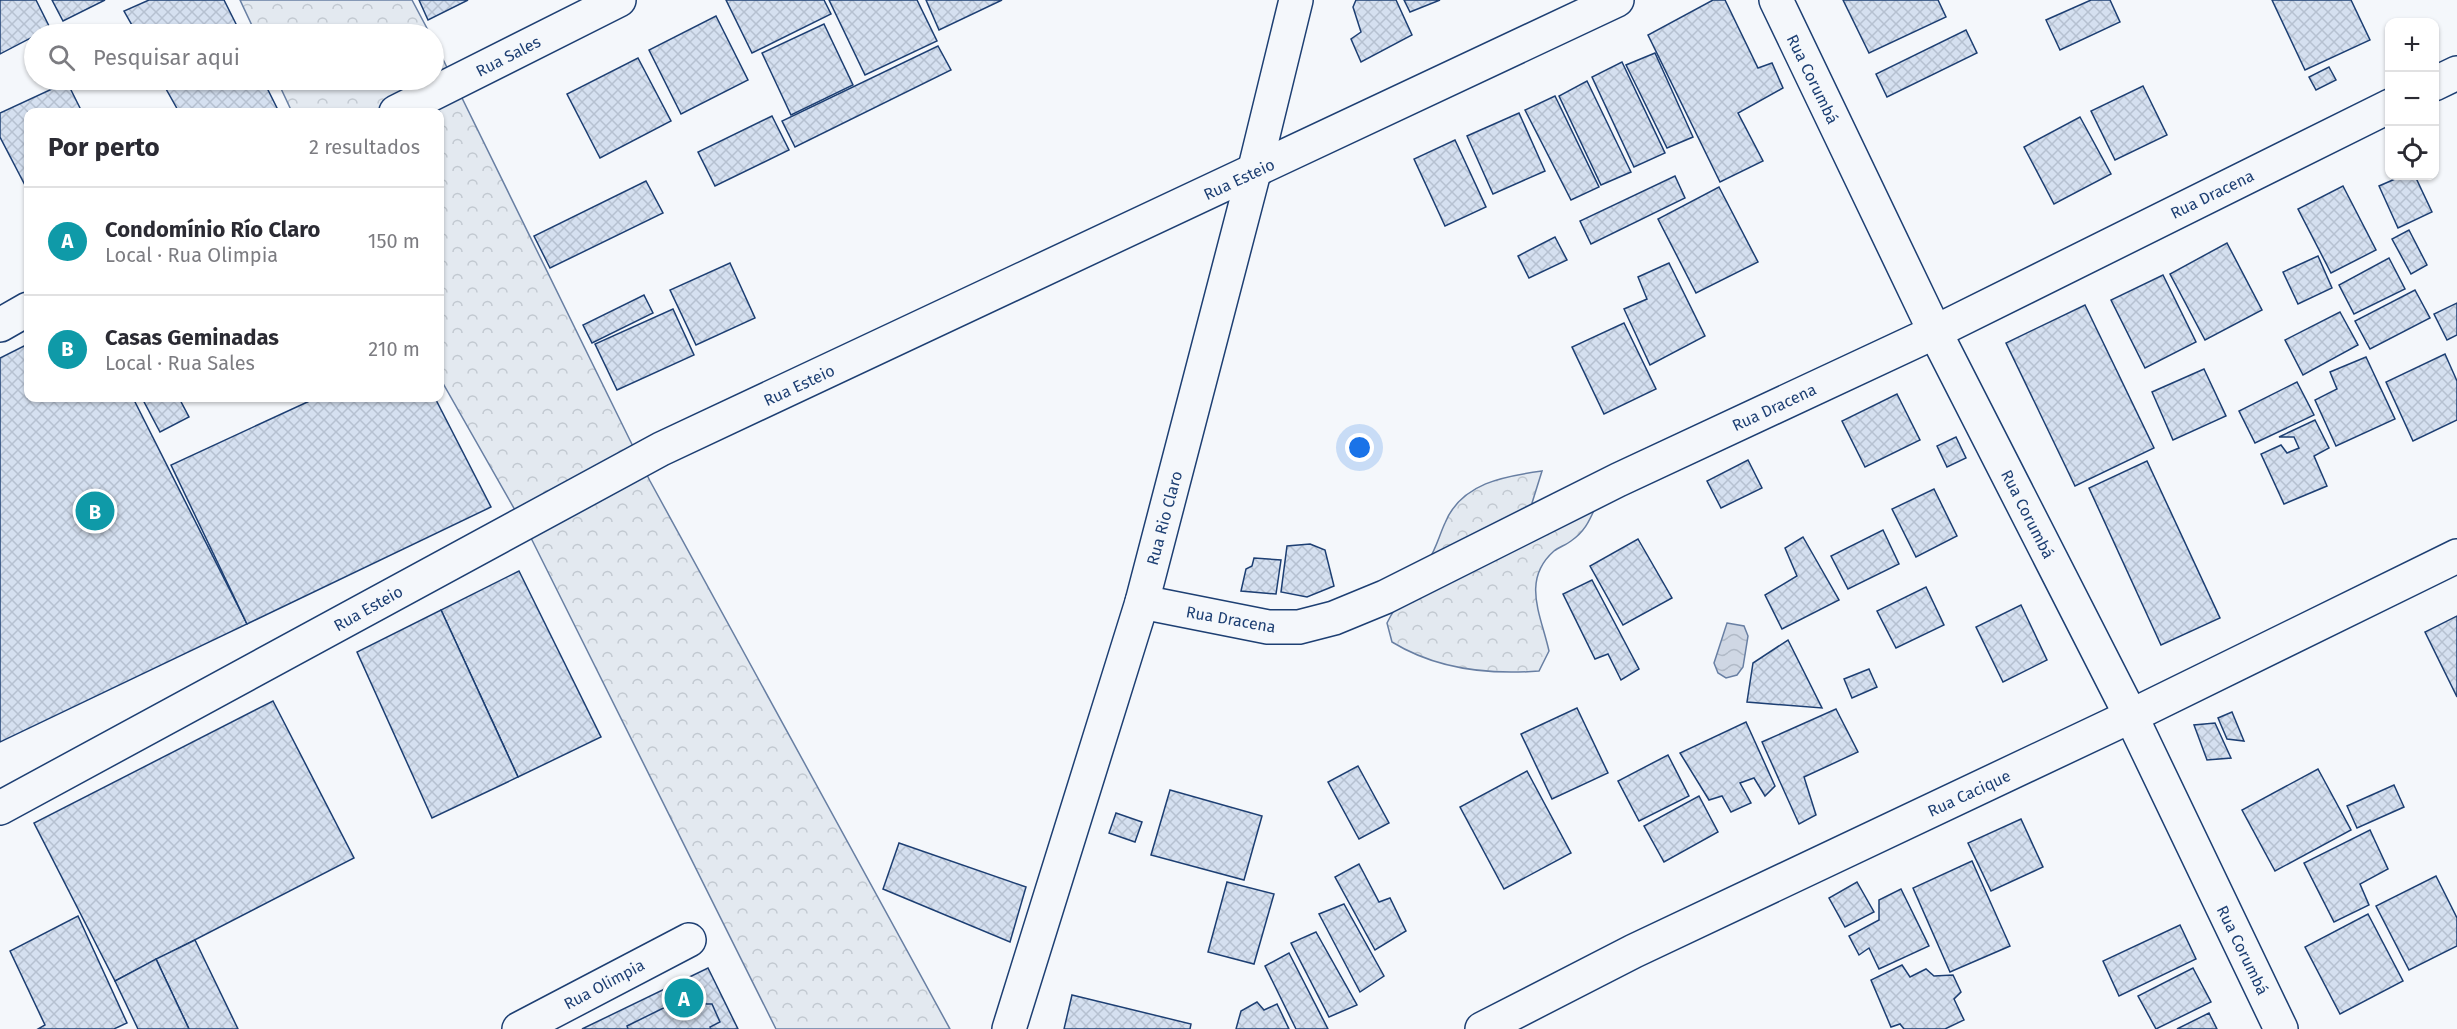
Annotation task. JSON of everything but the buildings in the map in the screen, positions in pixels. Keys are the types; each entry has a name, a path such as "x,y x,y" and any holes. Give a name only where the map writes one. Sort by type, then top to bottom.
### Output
{"street":[{"name":"Rua Sales","path":"444,88 619,0"},
{"name":"Rua Esteio","path":"0,808 661,449 1617,0"},
{"name":"Rua Corumbá","path":"1776,0 1935,332 2131,716 2281,1029"},
{"name":"Rua Rio Claro","path":"1009,1029 1142,602 1254,172 1290,5"},
{"path":"2439,82 2457,73"},
{"name":"Rua Sales","path":"404,108 440,90"},
{"name":"Rua Dracena","path":"1142,602 1268,627 1299,627 1334,618 1385,597 1618,480 1935,332 2385,108"},
{"path":"0,325 24,311"},
{"name":"Rua Cacique","path":"1482,1029 1634,951 2131,716 2457,556"},
{"name":"Rua Olimpia","path":"519,1029 689,939"}],"green space":[{"path":"240,0 412,0 425,24 251,24"},
{"path":"444,61 650,481 950,1029 776,1029 532,540 444,385 444,108 290,108 282,90 444,90"},
{"path":"1542,471 1532,503 1550,514 1595,508 1583,530 1576,538 1554,551 1544,562 1538,574 1536,598 1549,651 1539,671 1501,672 1463,668 1426,658 1392,642 1387,623 1431,556 1452,509 1473,490 1486,484 1499,479"}],"water":[{"path":"1727,623 1744,626 1748,636 1743,667 1737,675 1726,678 1718,673 1714,663"}],"place":[{"name":"Casas Geminadas","path":"95,511"},
{"name":"Condomínio Río Claro","path":"684,998"}]}
